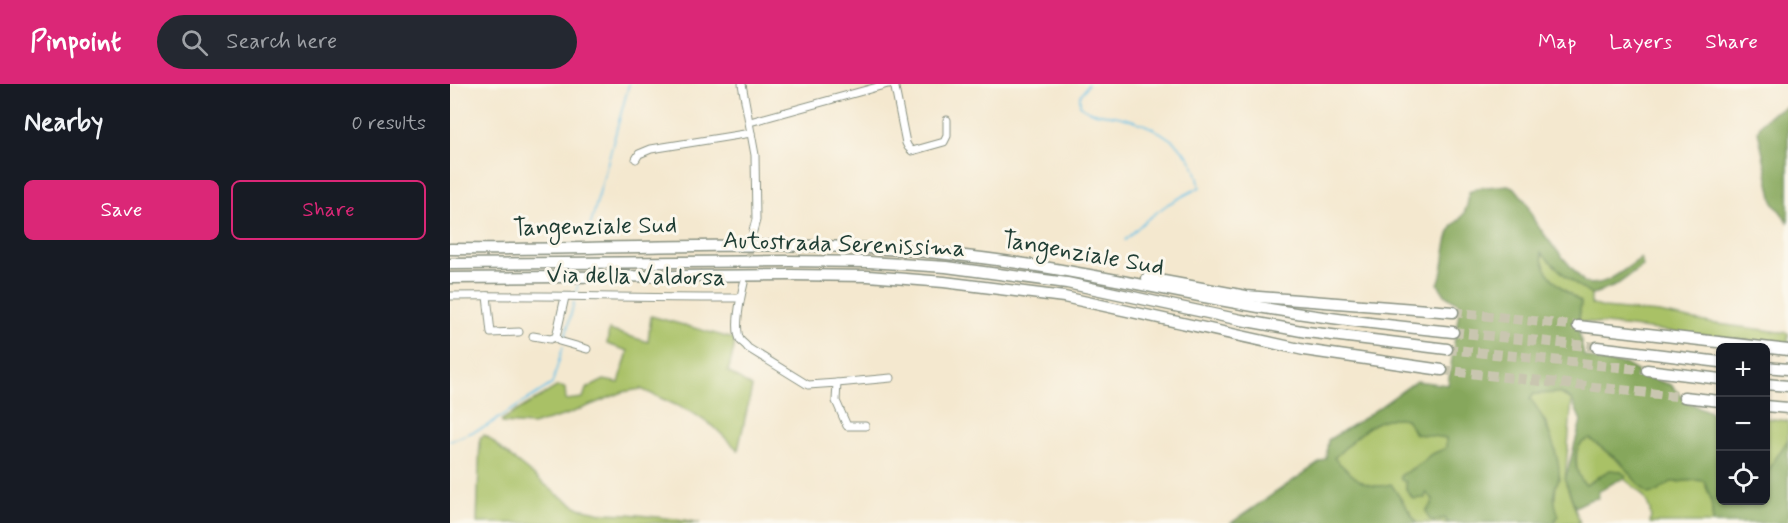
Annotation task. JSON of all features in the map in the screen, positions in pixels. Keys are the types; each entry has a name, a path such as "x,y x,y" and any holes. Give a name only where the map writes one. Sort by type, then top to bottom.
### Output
{"highway":[{"name":"Tangenziale Sud","path":"450,242 789,239 880,242 1026,256 1246,296 1453,312"},
{"name":"Tangenziale Sud","path":"450,249 788,246 868,248 947,254 1035,265 1300,314 1453,332"},
{"name":"Autostrada Serenissima","path":"450,264 790,261 869,262 946,267 1066,283 1307,332 1447,349"},
{"name":"Autostrada Serenissima","path":"450,278 790,275 868,276 944,282 1074,299 1304,350 1442,370"},
{"path":"1578,326 1788,350"},
{"path":"1597,346 1716,361"},
{"path":"1770,367 1788,369"},
{"path":"1647,370 1716,379"},
{"path":"1770,384 1788,386"},
{"path":"1684,397 1716,401"},
{"path":"1770,406 1788,408"}],"street":[{"path":"742,84 755,155 757,183 756,220 753,231"},
{"path":"750,122 888,84 892,84 895,88 906,143 912,151 944,142 947,136 946,120"},
{"path":"636,159 639,154 651,149 752,133"},
{"path":"740,298 744,283"},
{"name":"Via della Valdorsa","path":"450,296 740,298 738,332 741,340 748,348 808,385 891,378"},
{"path":"487,296 491,333 519,332"},
{"path":"556,337 565,297"},
{"path":"533,336 550,339 556,337"},
{"path":"556,337 559,341 587,349"},
{"path":"837,383 836,401 847,426 865,426"}],"green space":[{"path":"1788,106 1788,222 1773,202 1758,131 1766,118"},
{"path":"1508,185 1515,188 1526,202 1535,222 1585,283 1593,284 1608,280 1641,258 1643,266 1615,286 1591,295 1569,279 1541,253 1550,276 1581,302 1578,326 1584,356 1599,361 1625,364 1647,377 1671,385 1687,402 1716,414 1716,505 1770,505 1770,467 1788,440 1788,523 1713,523 1711,499 1704,481 1671,482 1657,492 1648,494 1621,462 1590,439 1579,446 1576,460 1578,474 1586,485 1610,470 1620,471 1626,476 1599,491 1598,498 1575,507 1565,480 1581,421 1572,400 1558,393 1533,394 1530,399 1545,424 1559,468 1554,497 1559,516 1553,522 1448,523 1445,518 1433,521 1429,519 1426,511 1433,499 1426,493 1425,498 1413,499 1406,489 1406,482 1401,480 1400,476 1430,455 1446,448 1446,438 1416,434 1406,419 1395,418 1384,420 1366,429 1334,458 1353,476 1366,484 1382,486 1391,484 1417,523 1231,523 1326,458 1328,440 1416,381 1448,385 1460,304 1445,295 1438,284 1448,236 1464,213 1469,192 1477,188"},
{"path":"1541,252 1569,279 1591,295 1591,304 1604,308 1659,313 1710,323 1788,333 1788,345 1579,321 1581,302 1560,287 1550,276"},
{"path":"651,316 734,339 728,372 752,387 738,450 713,426 691,412 641,389 623,392 566,415 532,425 502,423 502,420 558,386 565,388 566,400 583,398 586,389 604,380 619,383 628,351 607,344 609,330 648,342"},
{"path":"1558,393 1572,400 1565,480 1580,523 1550,523 1553,522 1556,485 1560,478 1547,424 1529,399 1533,394"},
{"path":"1401,417 1408,421 1414,433 1446,437 1447,448 1430,455 1400,476 1406,482 1406,489 1413,499 1426,492 1433,499 1433,521 1445,518 1448,523 1417,523 1391,485 1382,487 1366,484 1353,476 1334,458 1366,428 1381,420"},
{"path":"1770,419 1788,421 1788,440 1770,467"},
{"path":"484,435 558,495 579,508 602,513 700,523 477,523 480,438"},
{"path":"1590,439 1657,492 1671,482 1704,481 1711,499 1713,523 1650,523 1650,509 1647,503 1640,492 1624,479 1626,476 1604,473 1586,485 1578,473 1577,448 1584,440"}],"waterway":[{"path":"589,231 629,84"},
{"path":"1088,84 1080,96 1080,106 1094,113 1141,123 1162,133 1187,155 1198,178 1200,187 1168,204 1125,240"},
{"path":"576,293 578,284"},
{"path":"565,338 574,302"},
{"path":"450,441 485,427 552,384 563,347"}],"tunnel":[{"path":"745,278 753,231"},
{"path":"1453,312 1578,326"},
{"path":"1453,332 1597,347"},
{"path":"1447,349 1647,370"},
{"path":"1442,370 1684,397"}]}
